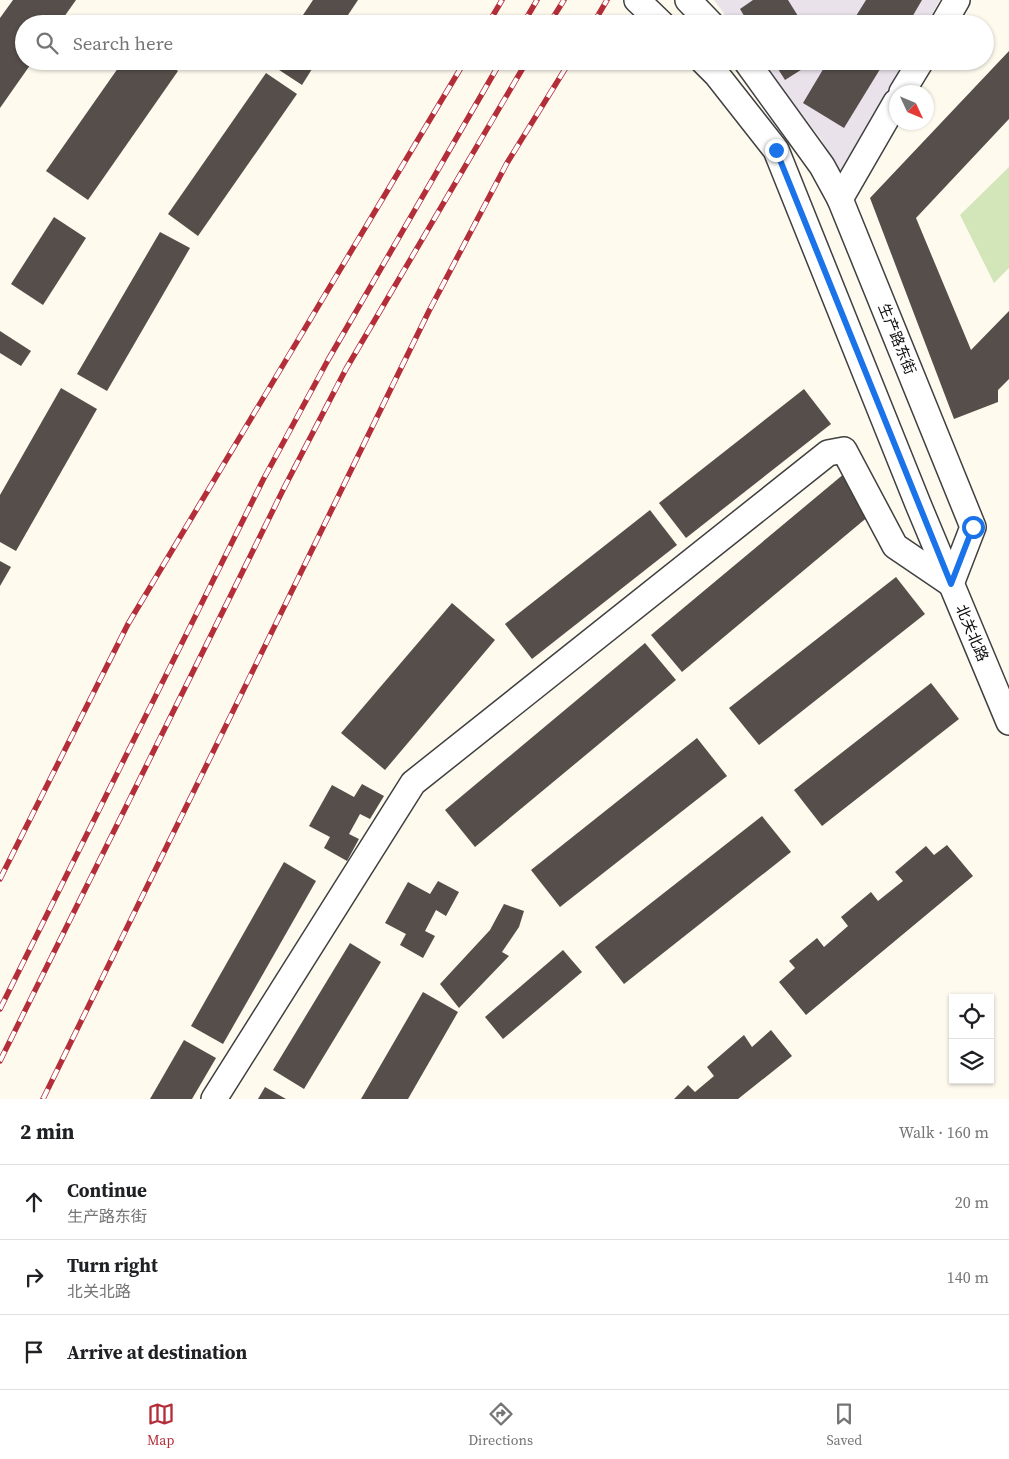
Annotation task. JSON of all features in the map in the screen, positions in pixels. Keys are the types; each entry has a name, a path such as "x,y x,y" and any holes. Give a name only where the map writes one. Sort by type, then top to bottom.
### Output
{"street":[{"path":"637,0 653,15"},
{"path":"688,0 702,15"},
{"path":"948,15 957,0"},
{"name":"北关北路","path":"713,70 776,150 951,584 1009,722"},
{"name":"生产路东街","path":"753,70 822,166 840,198 973,527 951,584"},
{"path":"906,85 915,70"},
{"path":"840,198 889,114"},
{"path":"214,1099 413,783 828,454 844,450 895,546 951,584"}],"shaded area":[{"path":"714,0 940,0 931,15 725,15"},
{"path":"768,70 900,70 892,85 889,85 889,90 840,177 821,139"}],"green space":[{"path":"1009,167 1009,268 994,283 960,215"}],"building":[{"path":"13,0 76,0 65,15 15,15 15,70 27,70 0,108 0,18"},
{"path":"313,0 358,0 348,15 303,15"},
{"path":"753,0 788,0 797,15 744,15 740,9"},
{"path":"866,0 922,0 913,15 857,15"},
{"path":"1009,51 1009,119 916,218 971,350 1009,311 1009,379 998,390 998,402 954,419 870,198 991,70 994,70 994,67"},
{"path":"117,70 178,71 88,200 46,171"},
{"path":"279,70 311,70 302,85"},
{"path":"779,70 801,70 785,80"},
{"path":"823,70 879,70 844,128 803,103"},
{"path":"266,73 297,94 198,236 168,214"},
{"path":"54,217 86,238 43,305 11,284"},
{"path":"160,232 190,248 107,391 77,374"},
{"path":"0,331 31,351 21,366 0,353"},
{"path":"61,388 97,409 16,551 0,542 0,495"},
{"path":"804,389 831,424 686,538 659,503"},
{"path":"851,468 882,505 682,672 651,635"},
{"path":"650,510 677,545 532,659 505,624"},
{"path":"0,561 11,567 0,586"},
{"path":"896,577 925,614 759,745 729,708"},
{"path":"452,603 495,640 385,770 341,733"},
{"path":"645,643 676,680 475,847 445,810"},
{"path":"931,683 959,719 822,826 794,790"},
{"path":"697,738 727,776 560,907 531,870"},
{"path":"362,784 384,796 370,819 360,814 349,834 359,839 347,861 324,848 330,837 309,826 332,785 354,797"},
{"path":"762,816 791,852 624,984 595,947"},
{"path":"947,845 973,876 806,1015 779,982 795,968 789,961 817,938 824,947 848,926 841,917 871,892 878,901 903,881 895,872 926,846 934,855"},
{"path":"284,862 316,881 223,1044 191,1026"},
{"path":"438,881 459,892 446,916 436,910 425,931 435,936 423,958 400,945 406,934 385,923 408,882 430,894"},
{"path":"504,904 524,911 519,927 502,952 509,956 459,1008 440,984 490,930"},
{"path":"350,943 381,962 304,1089 273,1070"},
{"path":"563,950 582,972 503,1039 485,1017"},
{"path":"423,992 458,1012 408,1099 361,1099"},
{"path":"771,1030 792,1056 738,1099 674,1099 688,1085 695,1092 714,1076 707,1067 744,1035 752,1047"},
{"path":"184,1040 216,1058 192,1099 150,1099"},
{"path":"265,1087 286,1099 258,1099"}],"railway":[{"path":"493,15 502,0"},
{"path":"528,15 537,0"},
{"path":"555,15 564,0"},
{"path":"598,15 607,0"},
{"path":"0,879 128,624 460,70"},
{"path":"0,1009 263,480 328,360 496,70"},
{"path":"0,1061 284,488 346,369 522,70"},
{"path":"43,1099 429,311 507,163 564,70"}],"route":[{"path":"776,150 951,584 973,527"}]}
